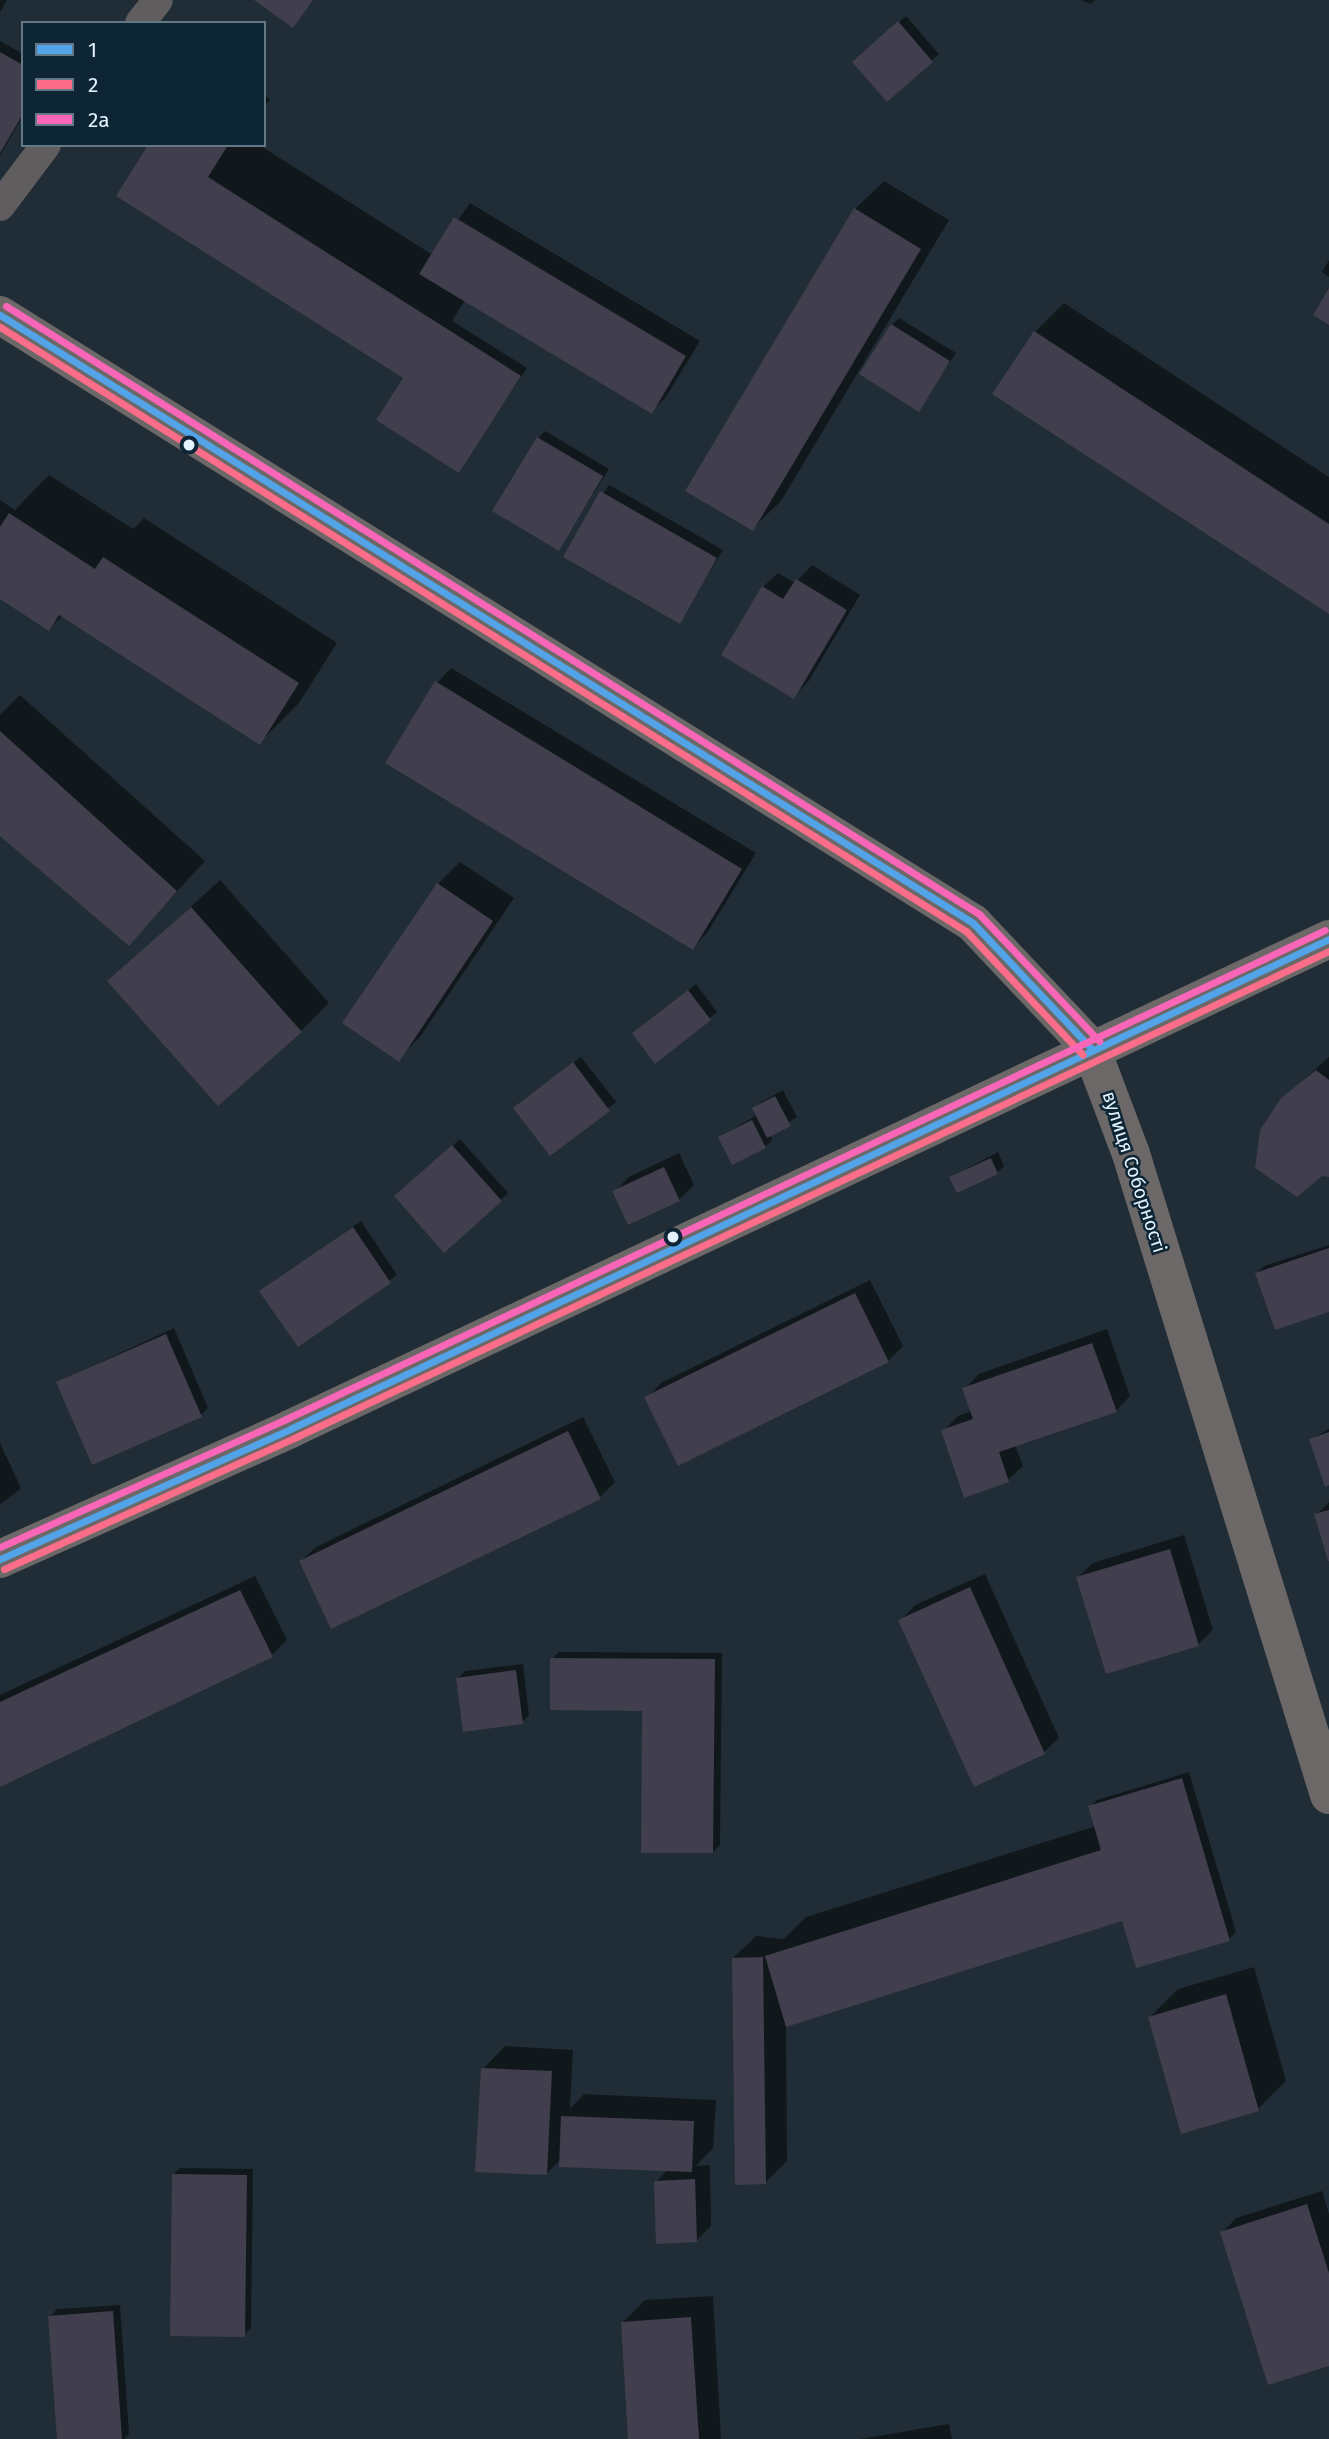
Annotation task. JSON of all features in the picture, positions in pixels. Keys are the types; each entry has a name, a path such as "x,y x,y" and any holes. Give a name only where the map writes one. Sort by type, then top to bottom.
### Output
{"main road":[{"name":"вулиця Соборності","path":"0,315 973,923 1091,1048 1131,1154 1329,1795"},
{"path":"0,1559 290,1429 1091,1048 1329,939"}],"street":[{"path":"142,21 158,0"},
{"path":"0,206 44,147"}],"building":[{"path":"254,0 313,0 293,28"},
{"path":"898,21 933,62 887,102 852,62"},
{"path":"0,52 21,64 21,117 0,153"},
{"path":"147,147 227,147 208,177 521,376 459,473 376,420 403,378 116,196"},
{"path":"854,208 921,249 753,531 685,491"},
{"path":"454,217 686,356 652,414 419,274"},
{"path":"1329,288 1329,325 1313,315"},
{"path":"891,324 950,361 919,412 859,374"},
{"path":"1034,331 1329,524 1329,614 992,394"},
{"path":"537,437 603,476 559,551 492,511"},
{"path":"600,491 717,558 680,624 563,557"},
{"path":"9,513 95,569 103,557 299,683 260,745 59,615 49,631 0,599 0,527"},
{"path":"796,579 847,610 794,699 721,655 762,586 783,599"},
{"path":"435,681 742,869 693,950 385,763"},
{"path":"0,731 177,891 129,946 0,836"},
{"path":"437,883 493,921 399,1062 342,1023"},
{"path":"191,907 302,1032 218,1106 107,981"},
{"path":"688,990 711,1020 655,1064 632,1033"},
{"path":"573,1062 610,1111 550,1156 513,1108"},
{"path":"1316,1070 1329,1080 1329,1177 1322,1176 1297,1197 1255,1168 1260,1130 1281,1098"},
{"path":"775,1096 791,1126 767,1138 752,1108"},
{"path":"752,1120 766,1148 732,1165 718,1137"},
{"path":"452,1145 502,1201 444,1253 394,1196"},
{"path":"991,1158 998,1174 957,1193 949,1177"},
{"path":"664,1167 680,1201 628,1225 612,1191"},
{"path":"353,1227 391,1283 298,1347 259,1291"},
{"path":"1329,1248 1329,1312 1275,1330 1255,1273"},
{"path":"855,1293 889,1362 678,1466 644,1397"},
{"path":"166,1334 202,1417 92,1465 56,1382"},
{"path":"1092,1343 1117,1412 999,1452 1009,1482 964,1498 941,1430 973,1419 962,1388"},
{"path":"568,1431 601,1499 331,1629 299,1561"},
{"path":"1329,1432 1329,1485 1325,1487 1309,1439"},
{"path":"1329,1510 1329,1561 1328,1561 1314,1514"},
{"path":"1170,1549 1199,1646 1106,1674 1076,1577"},
{"path":"970,1587 1045,1754 974,1787 898,1620"},
{"path":"240,1590 273,1657 0,1787 0,1702"},
{"path":"550,1658 715,1659 713,1853 641,1853 642,1711 550,1710"},
{"path":"516,1670 523,1724 463,1732 456,1678"},
{"path":"1182,1778 1230,1941 1136,1968 1122,1921 786,2027 765,1956 1101,1850 1088,1806"},
{"path":"763,1957 766,2184 735,2185 732,1958"},
{"path":"1226,1994 1259,2111 1181,2134 1148,2017"},
{"path":"481,2068 552,2071 547,2175 475,2172"},
{"path":"561,2116 694,2121 692,2172 559,2167"},
{"path":"172,2174 247,2175 245,2337 170,2336"},
{"path":"695,2179 697,2242 656,2244 654,2181"},
{"path":"1307,2204 1329,2273 1329,2366 1268,2385 1220,2232"},
{"path":"113,2311 122,2439 57,2439 48,2316"},
{"path":"691,2317 699,2439 628,2439 621,2322"}],"transit line":[{"name":"2а","path":"6,306 979,914 1099,1041"},
{"name":"1","path":"0,315 973,923 1091,1048"},
{"name":"2","path":"0,327 966,931 1083,1055"},
{"name":"2а","path":"0,1547 286,1419 1325,930"},
{"name":"1","path":"0,1559 290,1429 1329,939"},
{"name":"2","path":"4,1569 294,1438 1329,951"}]}
